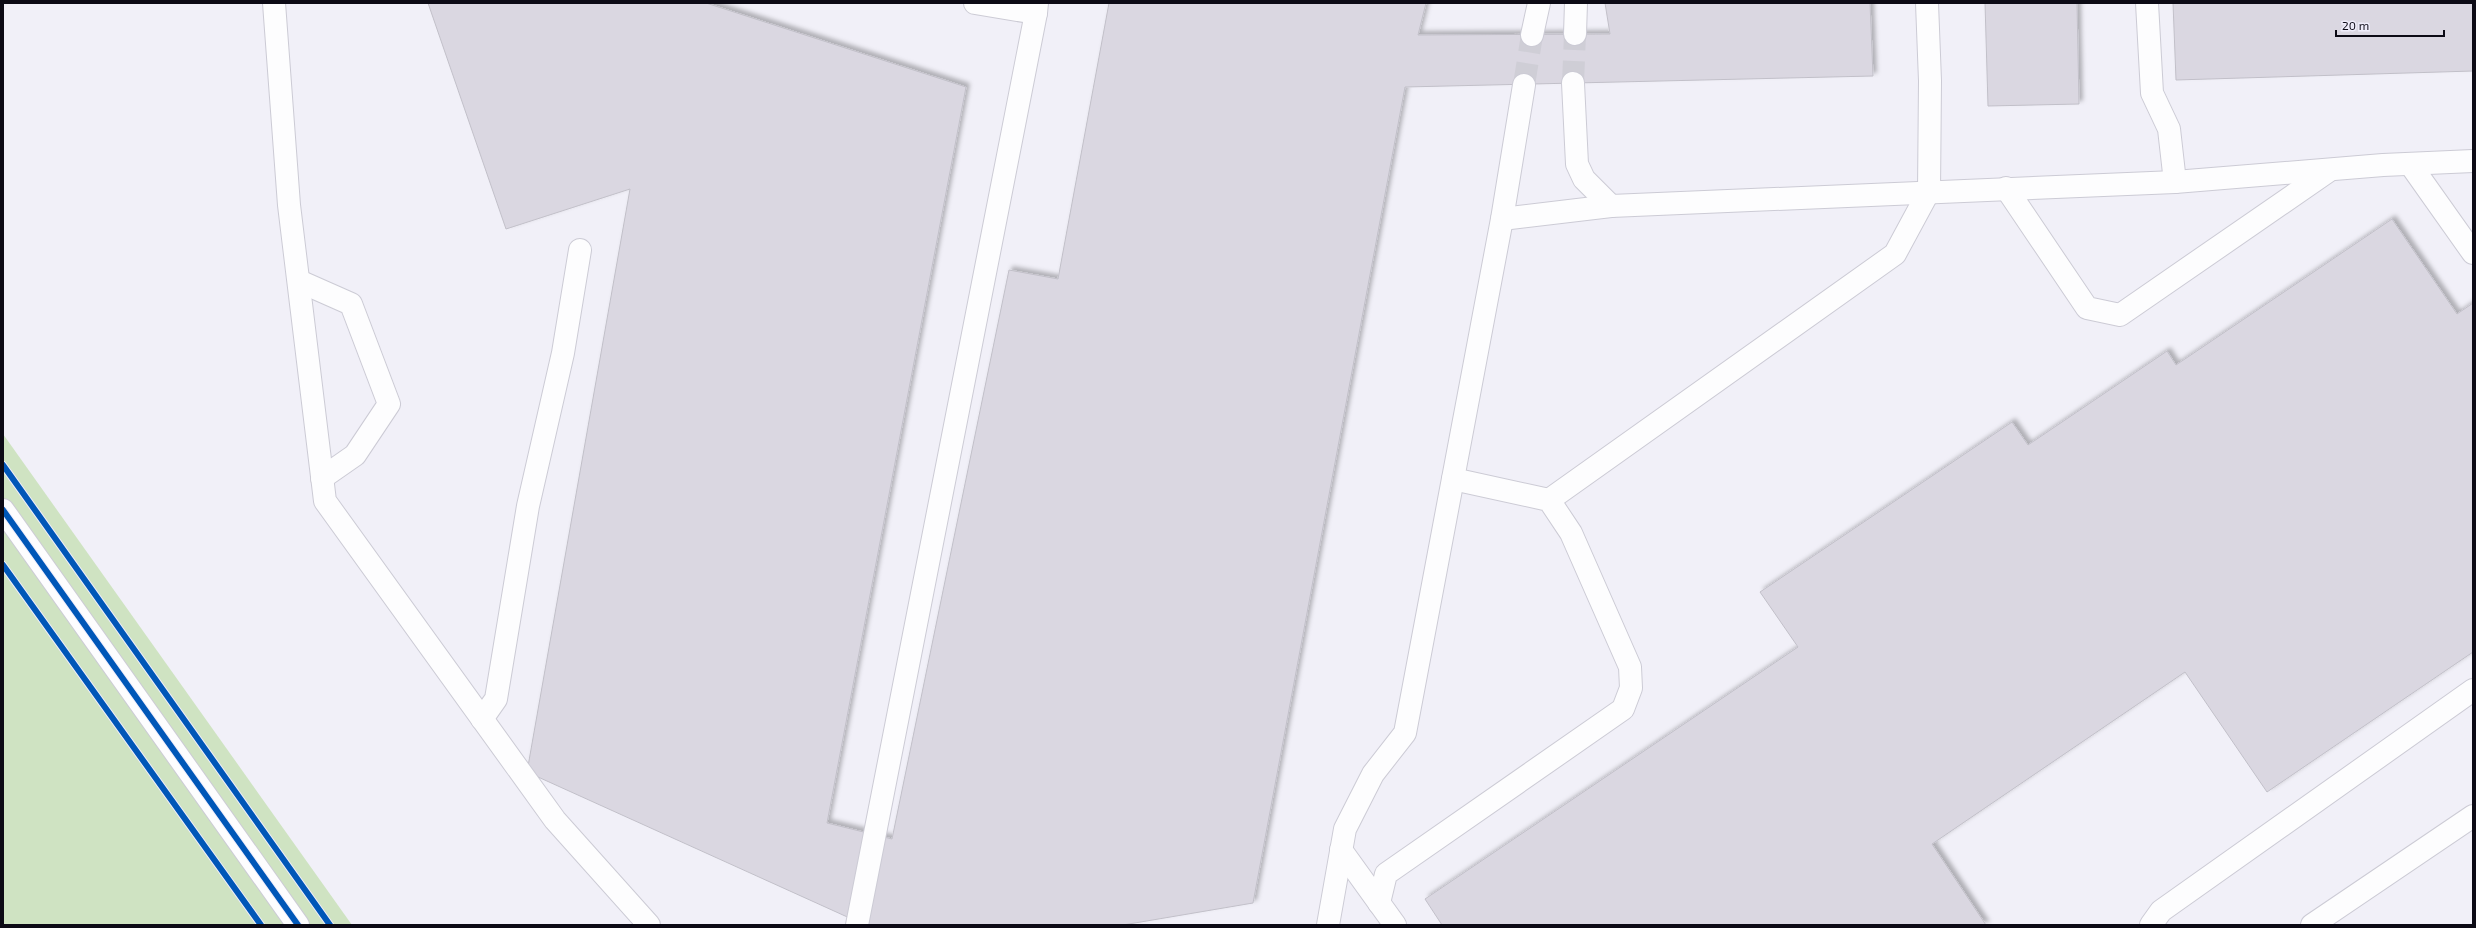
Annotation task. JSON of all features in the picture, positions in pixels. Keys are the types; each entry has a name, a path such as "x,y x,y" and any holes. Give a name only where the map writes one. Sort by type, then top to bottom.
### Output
{"street":[{"path":"274,3 289,205 325,501 555,820 649,925"},
{"path":"857,925 1036,8 975,3"},
{"path":"1532,35 1539,3"},
{"path":"1575,34 1576,3"},
{"path":"1549,500 1895,254 1929,191 1930,81 1926,3"},
{"path":"2147,3 2152,93 2169,129 2175,182"},
{"path":"1572,83 1577,164 1584,179 1611,206"},
{"path":"1328,925 1345,829 1373,774 1405,733 1502,219 1524,84"},
{"path":"1502,219 1611,206 1929,191 2175,182 2332,169 2473,161"},
{"path":"2410,164 2473,253"},
{"path":"2006,188 2088,308 2120,314 2332,169"},
{"path":"482,719 496,699 528,506 563,353 580,250"},
{"path":"299,280 351,304 389,404 355,455 322,478"},
{"path":"1379,903 1386,874 1623,709 1632,688 1630,667 1571,533 1549,500 1453,479"},
{"path":"3,510 298,925"},
{"path":"2151,925 2161,911 2473,690"},
{"path":"2312,925 2473,816"},
{"path":"1341,850 1395,925"}],"green space":[{"path":"3,434 352,925 3,925"}],"building":[{"path":"428,3 706,3 966,87 827,823 892,839 1009,270 1058,279 1109,3 1426,3 1418,35 1610,34 1605,3 1870,3 1873,76 1405,87 1253,903 1123,925 865,925 527,772 630,189 506,229"},
{"path":"1985,3 2077,3 2079,104 1988,106"},
{"path":"2173,3 2473,3 2473,71 2176,80"},
{"path":"2392,219 2457,314 2473,303 2473,652 2267,792 2185,672 1932,844 1986,925 1442,925 1425,899 1798,647 1760,592 2012,422 2028,445 2167,351 2176,365"}],"tunnel":[{"path":"1573,83 1575,34"},
{"path":"1524,85 1532,35"}],"cycle path":[{"path":"3,465 330,925"},
{"path":"3,510 298,925"},
{"path":"3,565 261,925"}]}
